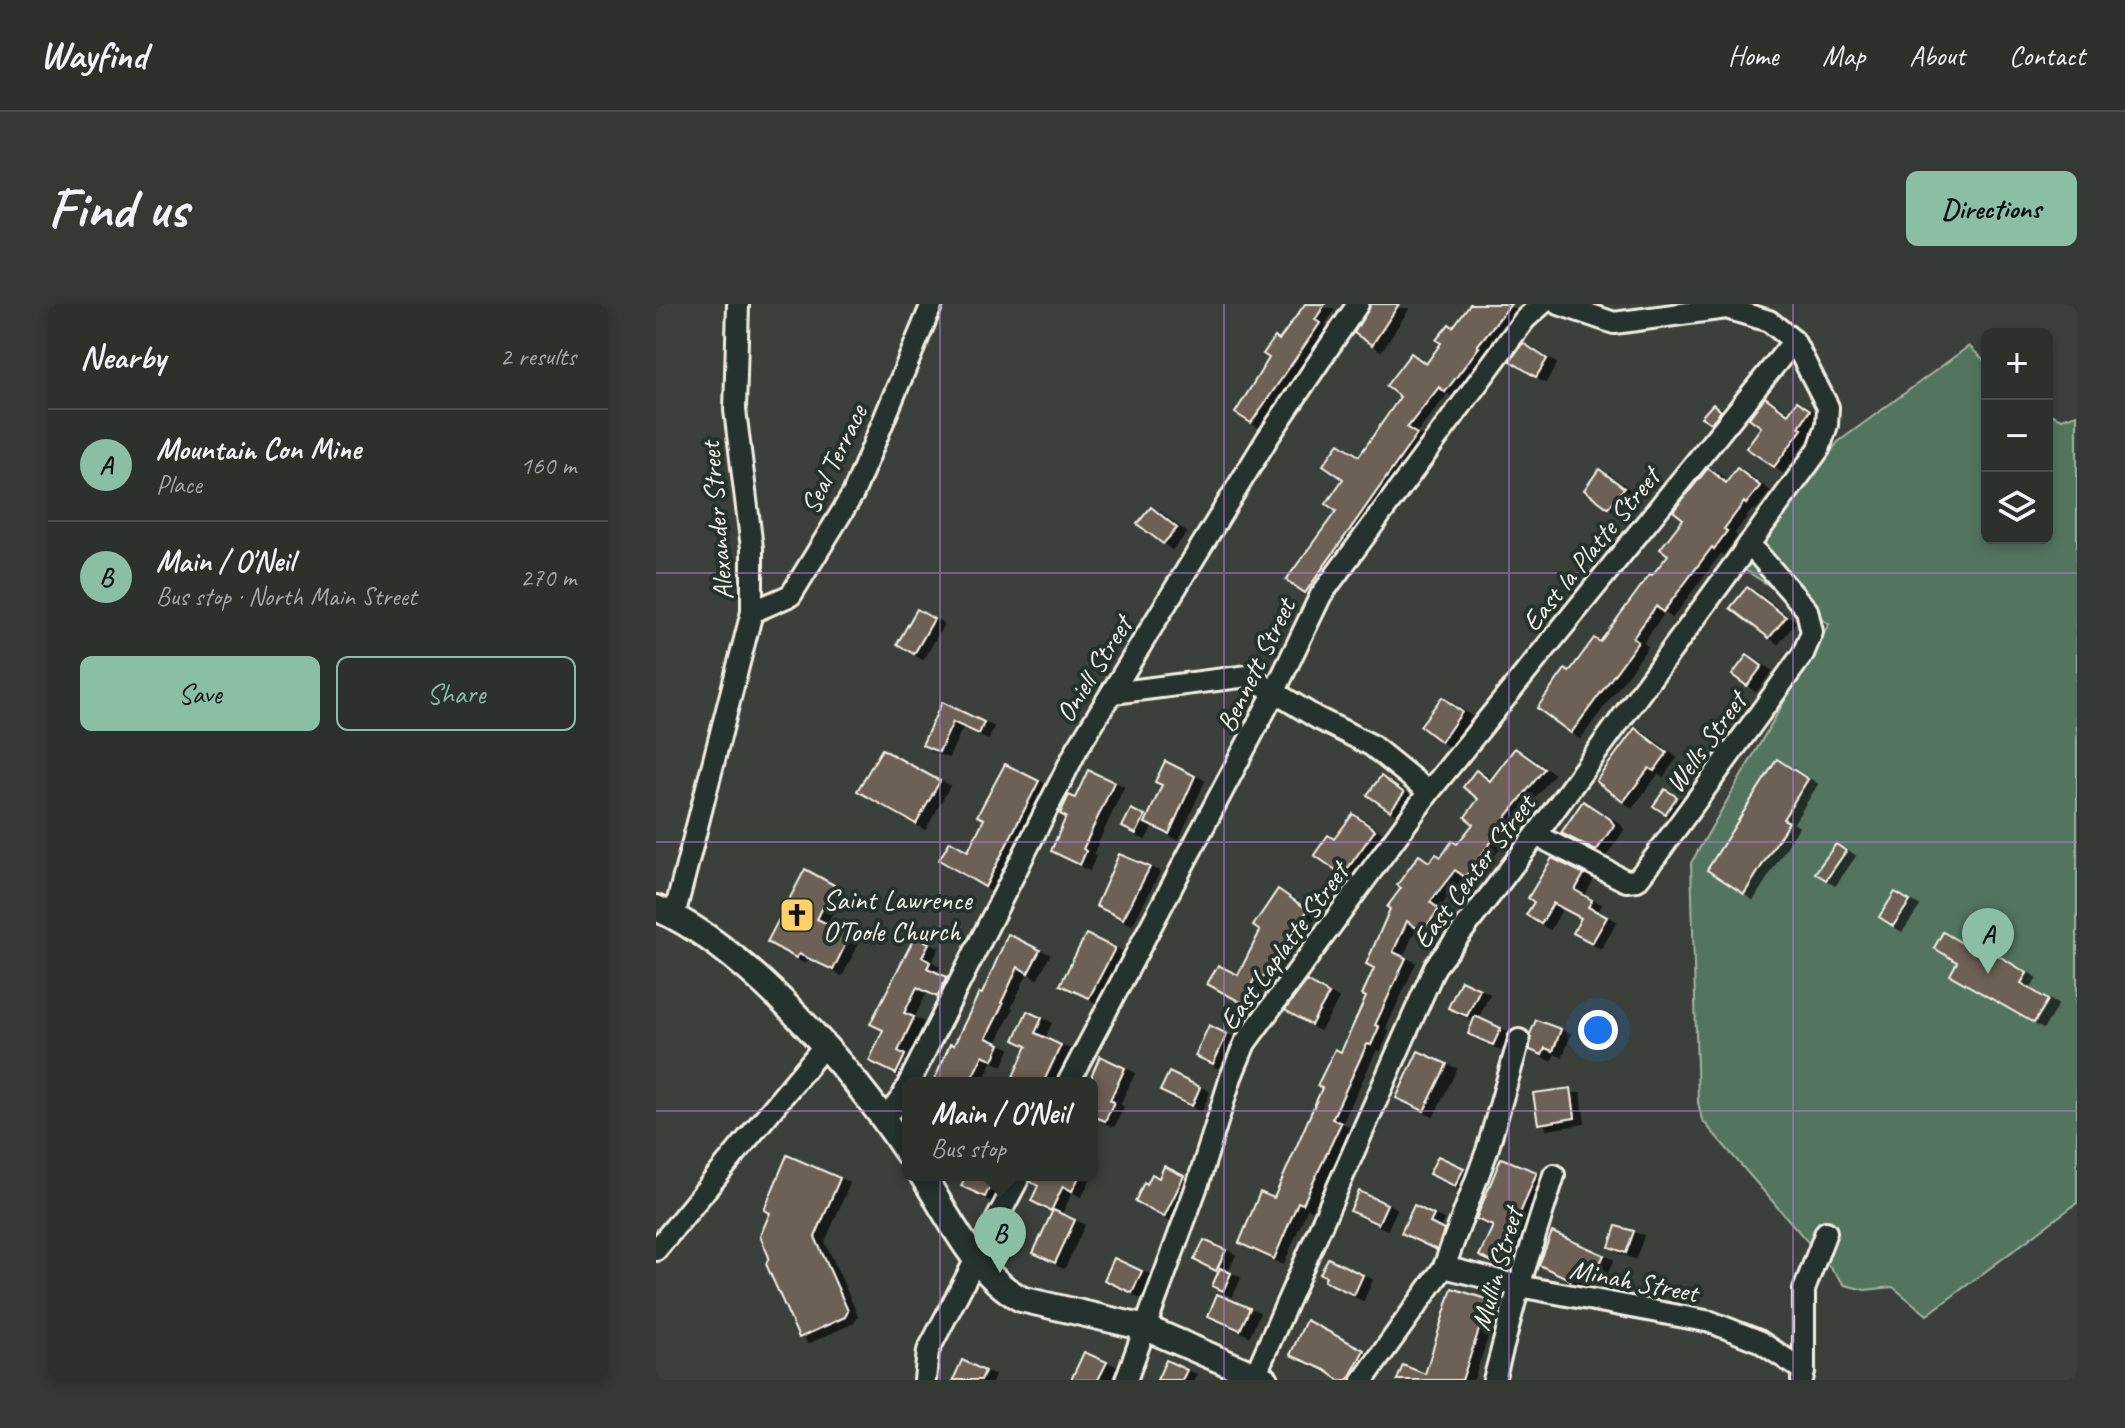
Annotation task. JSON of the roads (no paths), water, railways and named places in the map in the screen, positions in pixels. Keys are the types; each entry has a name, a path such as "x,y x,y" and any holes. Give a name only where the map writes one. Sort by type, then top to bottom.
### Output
{"main road":[{"path":"665,912 728,952 824,1046 885,1118 902,1145"},
{"path":"926,1181 975,1260 994,1281 1021,1299 1146,1328 1258,1378"}],"street":[{"name":"Alexander Street","path":"665,912 752,612 752,548 735,410 738,304"},
{"name":"Seal Terrace","path":"752,612 791,595 853,494 932,304"},
{"name":"Oniell Street","path":"913,1077 1077,749 1267,439 1358,304"},
{"name":"Bennett Street","path":"1071,1077 1274,693 1321,595 1525,319 1542,304"},
{"path":"1559,304 1614,323 1726,308 1769,321 1794,341"},
{"name":"East Center Street","path":"1258,1378 1435,967 1536,835 1819,449 1827,425 1828,407 1794,341"},
{"name":"East la Platte Street","path":"1429,792 1794,341"},
{"name":"Wells Street","path":"1536,835 1626,881 1637,880 1656,856 1803,654 1812,632 1807,610 1749,544"},
{"path":"1113,693 1248,676 1371,745 1429,792"},
{"name":"East Laplatte Street","path":"1126,1380 1245,1043 1429,792"},
{"path":"1363,1380 1444,1267 1487,1151 1519,1040"},
{"path":"656,1250 824,1046"},
{"name":"Oniell Street","path":"885,1118 902,1097"},
{"name":"Mullin Street","path":"1494,1380 1519,1286 1554,1175"},
{"path":"925,1380 928,1351 1017,1181"},
{"path":"1803,1376 1804,1290 1826,1232"},
{"name":"Minah Street","path":"1444,1267 1519,1286 1711,1322 1759,1341 1803,1376"}],"place":[{"name":"Saint Lawrence O'Toole Church","path":"797,915"},
{"name":"Mountain Con Mine","path":"1988,974"},
{"name":"Main / O'Neil","path":"1000,1273"}]}
